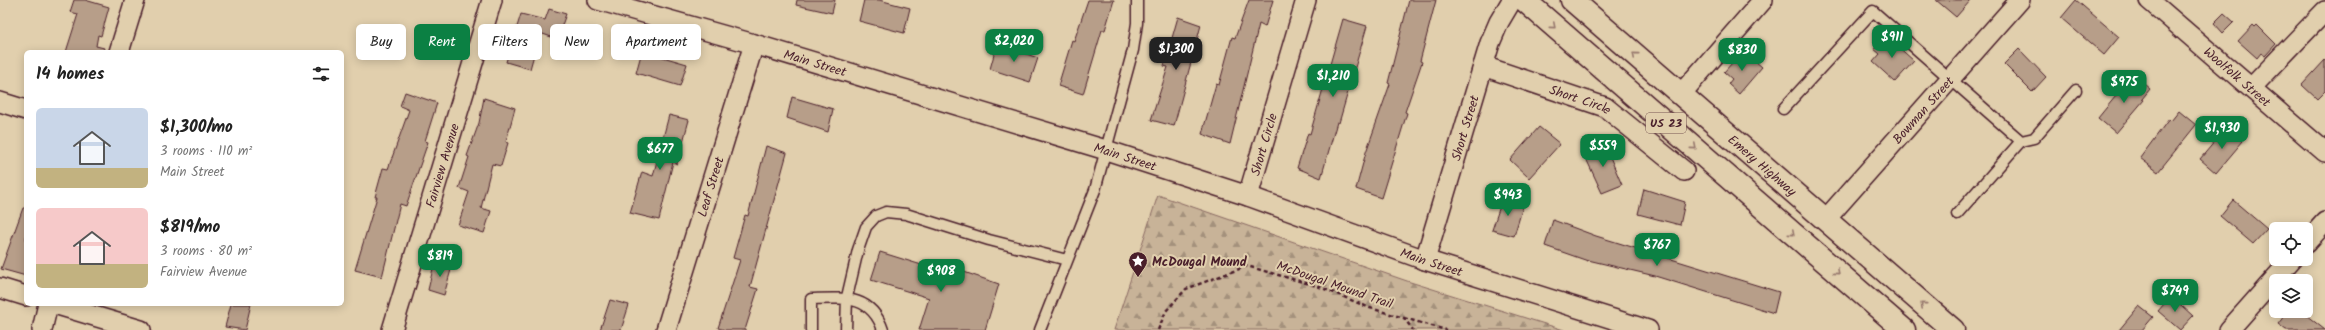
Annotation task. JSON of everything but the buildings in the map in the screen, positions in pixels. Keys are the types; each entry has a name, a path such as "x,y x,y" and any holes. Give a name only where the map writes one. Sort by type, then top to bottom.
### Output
{"highway":[{"name":"US 23","path":"1524,0 1904,330"},
{"name":"Emery Highway","path":"1572,0 1953,330"}],"street":[{"path":"120,50 135,0"},
{"name":"Fairview Avenue","path":"392,330 492,0"},
{"name":"Main Street","path":"598,0 754,44 1106,150 1248,196 1425,260 1648,330"},
{"name":"Short Circle","path":"1248,196 1284,70 1306,0"},
{"name":"Short Street","path":"1425,260 1482,66 1499,22 1512,0"},
{"path":"1681,94 1762,0"},
{"name":"Bowman Street","path":"1826,219 2020,0"},
{"name":"Woolfolk Street","path":"2149,0 2252,87 2325,152"},
{"path":"2252,87 2325,11"},
{"name":"Leaf Street","path":"666,330 754,44"},
{"name":"Short Circle","path":"1482,66 1605,107 1684,171"},
{"path":"0,102 24,109"},
{"path":"2313,236 2325,222"},
{"path":"2229,330 2286,266"},
{"path":"0,288 24,295"},
{"path":"42,330 48,306"},
{"path":"61,306 141,330"}],"lane":[{"path":"1040,330 1095,190 1133,50 1137,23 1137,0"},
{"path":"1783,109 1872,11 2022,141"},
{"path":"1957,214 2022,141 2034,138 2076,90"},
{"path":"846,330 847,297 858,250 866,227 876,216 886,212 906,214 989,240 1067,260"},
{"path":"811,330 811,298 847,297 870,308 879,318 884,330"}],"path":[{"name":"McDougal Mound Trail","path":"1158,330 1166,311 1186,289 1247,266 1320,286 1370,308 1404,318 1413,330"},
{"path":"1404,318 1446,330"}],"green space":[{"path":"1158,195 1407,281 1564,330 1114,330"}],"place":[{"name":"McDougal Mound","path":"1138,278"}]}
